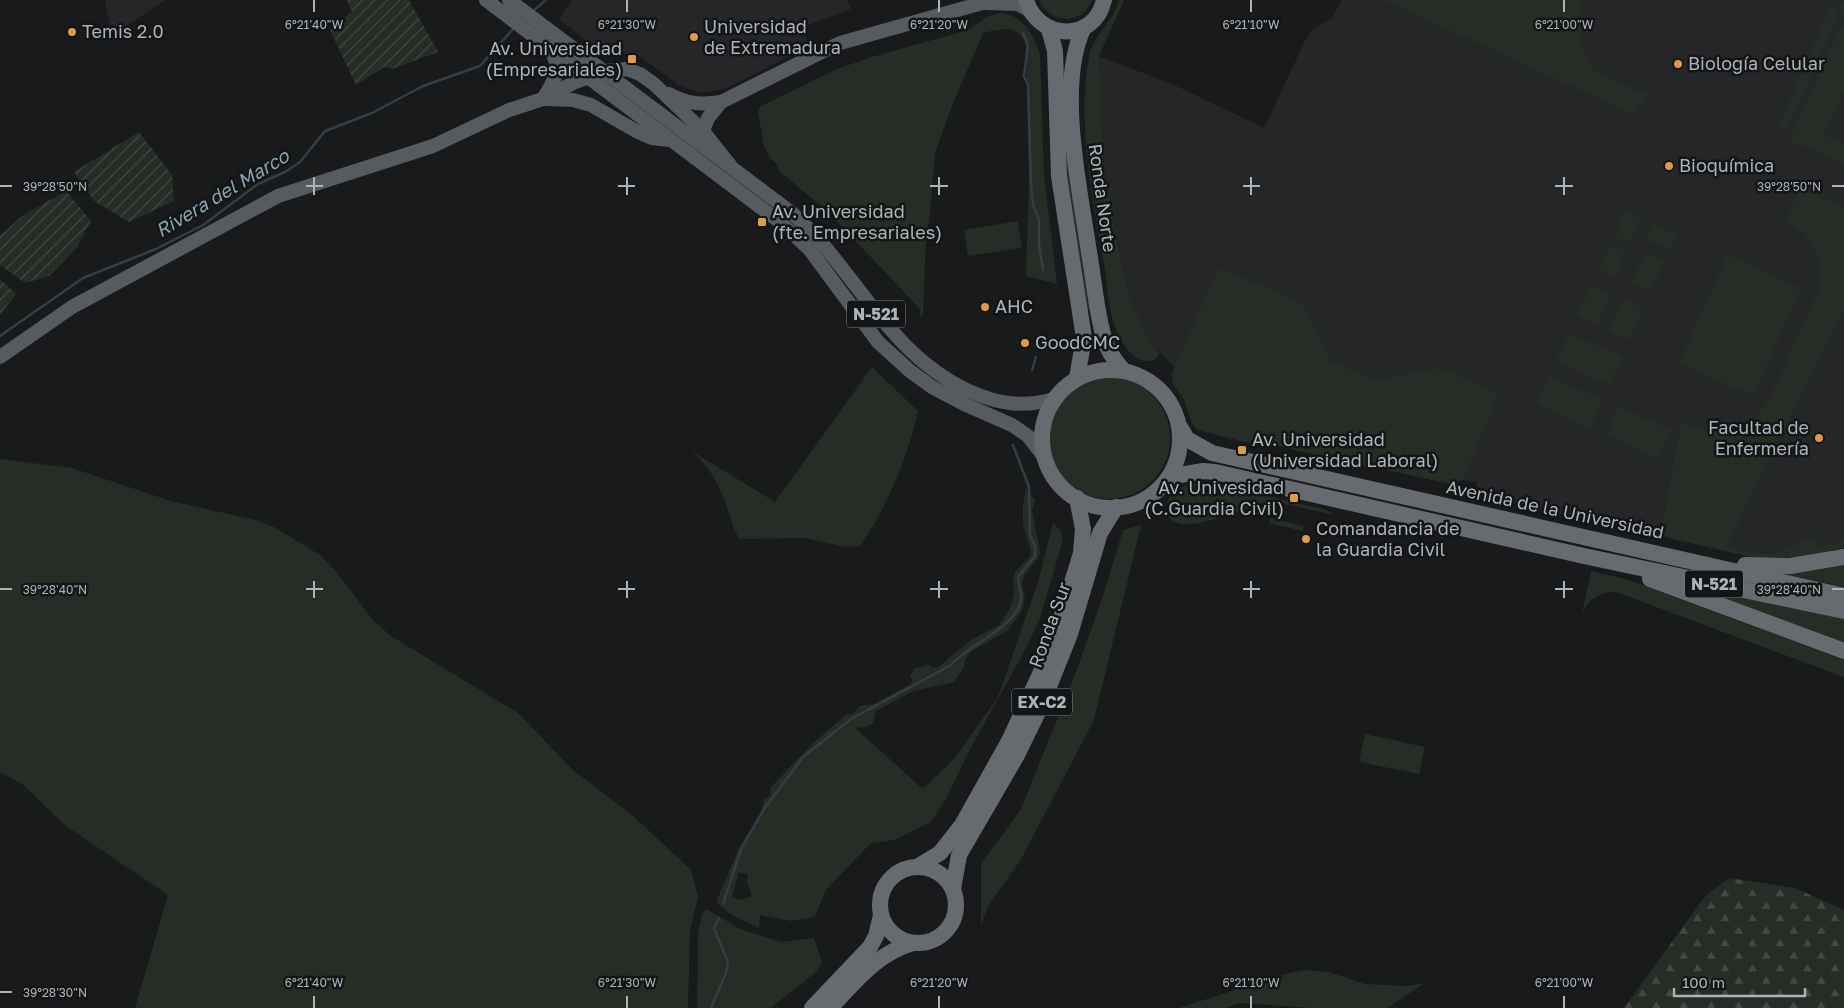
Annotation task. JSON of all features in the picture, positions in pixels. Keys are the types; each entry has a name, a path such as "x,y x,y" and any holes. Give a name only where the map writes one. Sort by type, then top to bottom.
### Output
{"highway":[{"name":"Ronda Norte","path":"1104,0 1099,12 1084,27 1078,38 1074,59 1072,101 1075,158 1104,339 1123,370"},
{"path":"1027,5 1034,18 1049,29 1061,32 1073,31 1084,27"},
{"path":"1049,29 1055,51 1059,176 1084,338 1077,378"},
{"name":"N-521","path":"1099,370 1123,370 1137,374 1155,385 1172,404 1180,427 1178,458 1169,477 1148,497 1128,506 1107,508 1086,504 1067,493 1052,477 1044,457 1041,439 1043,422 1047,410 1054,399 1077,378 1099,370"},
{"name":"Avenida de la Universidad","path":"1180,427 1189,440 1212,453 1844,596"},
{"name":"Avenida de la Universidad","path":"1169,477 1203,471 1215,472 1584,556 1844,611"},
{"name":"Ronda Sur","path":"917,867 940,853 962,825 1009,742 1040,674 1060,622 1081,553 1083,529 1077,498"},
{"name":"Ronda Sur","path":"953,890 959,855 1017,754 1042,704 1070,634 1100,533 1116,507"},
{"path":"1584,556 1844,651"},
{"path":"1686,559 1765,567 1790,566 1844,557"},
{"path":"917,867 939,873 953,890"},
{"name":"EX-C2","path":"812,1008 870,948 876,936 881,914 881,896 885,885 901,871 917,867"},
{"name":"EX-C2","path":"830,1008 884,954 895,948 934,940 950,926 955,914 956,902 953,890"},
{"path":"881,914 892,934 913,943"}],"main road":[{"name":"N-521","path":"486,0 780,222 810,250 878,342 910,371 932,387 964,404 1012,425 1028,436 1044,457"},
{"name":"N-521","path":"509,0 792,213 821,241 885,326 918,359 941,376 990,400 1018,405 1054,399"},
{"path":"636,131 657,129 672,124 722,102 840,43 990,1 1027,5"},
{"path":"547,46 591,105"},
{"path":"589,59 626,68 640,74 662,90 682,101 701,105 722,102"},
{"path":"543,99 557,72 558,63"},
{"path":"0,357 72,307 278,196 434,146 509,110 543,99 587,77 605,71 626,68"},
{"path":"605,71 600,86 601,104 612,118"},
{"path":"657,129 662,90"},
{"path":"662,90 703,131 730,165"},
{"path":"543,99 573,100 591,105 652,138 672,140"},
{"path":"703,131 708,118 722,102"}],"shaded area":[{"path":"105,0 165,0 112,36"},
{"name":"Universidad de Extremadura","path":"572,0 847,0 851,9 803,27 809,47 724,89 700,93 679,85 639,56 597,49 559,19"},
{"path":"1342,0 1382,0 1527,66 1559,0 1844,0 1844,540 1820,547 1812,537 1778,554 1758,555 1610,526 1481,497 1476,482 1463,480 1450,484 1195,389 1151,343 1128,294 1104,178 1099,56 1174,85 1264,128 1305,41 1312,30 1332,18"}],"green space":[{"path":"347,0 409,0 438,52 392,69 384,67 356,85 330,30 352,12"},
{"path":"1039,0 1092,0 1081,14 1066,19 1050,14"},
{"path":"1119,0 1124,0 1099,56 1104,178 1128,294 1151,343 1160,353 1150,361 1141,360 1129,352 1115,328 1109,301 1087,158 1085,104 1086,77 1090,51 1117,7"},
{"path":"1382,0 1581,0 1579,9 1580,39 1586,58 1591,66 1598,72 1616,81 1647,94 1633,114"},
{"path":"1844,2 1844,14 1836,22 1787,128 1779,125 1832,4 1840,15"},
{"path":"999,13 1014,17 1026,26 1035,40 1040,55 1044,174 1057,284 1026,276 1029,176 1026,48 1020,34 1010,29 983,33 952,106 935,153 930,214 926,237 923,317 919,314 921,310 826,210 778,170 776,163 770,158 764,146 758,112 761,106 837,69 872,57 968,30 987,17"},
{"path":"1844,24 1844,93 1822,134 1844,145 1844,165 1802,145 1792,146 1792,134 1837,35"},
{"path":"1063,112 1091,310 1087,311 1065,175"},
{"path":"139,132 172,175 174,201 129,222 94,201 74,172"},
{"path":"1800,188 1844,208 1844,310 1726,547 1751,553 1770,554 1780,552 1812,537 1820,547 1844,540 1844,548 1795,557 1755,558 1660,536 1682,420 1695,427 1720,432 1731,430 1752,418 1770,398 1820,287 1818,256 1810,240 1796,226 1786,220"},
{"path":"66,191 91,221 77,247 49,276 25,283 0,265 0,236 22,216"},
{"path":"1625,212 1641,219 1630,243 1613,236"},
{"path":"1018,221 1022,248 968,256 964,230"},
{"path":"1652,223 1677,235 1670,250 1645,239"},
{"path":"1610,245 1627,252 1615,276 1599,269"},
{"path":"1645,252 1665,261 1650,292 1631,283"},
{"path":"1727,255 1801,288 1753,396 1679,363"},
{"path":"1225,269 1304,305 1330,361 1374,380 1441,368 1498,395 1463,480 1450,484 1268,444 1261,446 1197,430 1192,424 1184,400 1173,384 1172,373 1218,270"},
{"path":"0,279 16,294 0,315"},
{"path":"1592,285 1612,294 1597,325 1577,316"},
{"path":"1624,299 1643,308 1629,340 1609,331"},
{"path":"1569,333 1622,357 1609,385 1556,361"},
{"path":"872,367 918,411 909,446 888,498 860,546 846,547 805,538 740,539 734,529 718,485 709,470 690,450 775,502"},
{"path":"1550,376 1603,400 1590,429 1537,404"},
{"path":"1109,377 1121,378 1132,382 1143,387 1152,395 1160,404 1165,415 1169,426 1169,450 1165,461 1160,472 1152,481 1143,489 1132,494 1121,498 1109,499 1097,498 1086,494 1075,489 1066,481 1058,472 1053,461 1049,450 1048,438 1049,426 1053,415 1058,404 1066,395 1075,387 1086,382 1097,378"},
{"path":"1619,406 1671,430 1658,459 1606,435"},
{"path":"0,459 72,468 171,501 255,520 274,527 320,555 338,574 373,620 391,636 518,713 573,770 631,814 691,870 698,896 690,931 688,1008 135,1008 168,895 66,826 22,784 0,772"},
{"path":"1191,483 1213,483 1326,510 1336,515 1268,503 1199,523 1185,524 1174,522 1166,514 1169,512 1168,499 1174,491"},
{"path":"1026,489 1035,500 1032,511 1040,551 1038,558 1024,576 1022,584 1025,597 1022,611 1007,631 972,651 966,658 964,667 954,682 913,691 876,711 873,723 866,727 855,728 923,789 954,759 998,697 1039,579 1053,523 1060,530 1063,540 1040,618 1022,656 970,749 946,799 931,822 894,840 870,844 825,891 815,917 791,921 760,915 759,928 730,914 716,902 740,846 762,811 764,799 771,795 771,787 813,743 846,715 852,714 860,706 874,704 909,685 913,681 910,676 914,669 929,665 932,668 938,667 971,640 999,625 1010,608 1014,593 1013,579 1015,572 1030,556 1031,551 1023,525 1023,504","holes":["739,872 748,875 747,883 752,896 741,900 732,897"]},
{"path":"1270,518 1304,526 1303,531 1269,523"},
{"path":"1141,525 1094,720 1020,861 988,906 981,925 981,864 1021,809 1074,677 1102,599 1123,530"},
{"path":"1844,561 1844,587 1786,574"},
{"path":"1591,571 1629,580 1844,660 1844,677 1616,592 1595,597 1582,614"},
{"path":"1678,582 1844,619 1844,645"},
{"path":"1365,734 1425,747 1419,774 1359,762"},
{"path":"1729,878 1795,888 1844,910 1844,1008 1624,1008 1706,895"},
{"path":"707,909 740,929 781,942 814,938 822,963 816,972 771,1008 697,1008 698,933 703,911"},
{"path":"1305,970 1329,972 1365,984 1407,986 1425,983 1387,1008 1311,1008 1240,1003 1226,1008 1179,1008 1281,975"}],"waterway":[{"name":"Rivera del Marco","path":"533,11 546,0"},
{"name":"Rivera del Marco","path":"0,336 83,278 156,249 203,225 258,184 285,172 300,162 325,131 372,113 423,86 480,66 514,28"},
{"path":"1023,33 1028,45 1024,76 1028,85 1031,184 1033,205 1039,220 1039,244 1043,270"},
{"path":"1032,370 1036,357"},
{"path":"723,904 741,849 764,809 803,757 851,719 951,665 1002,627 1018,610 1021,600 1018,577 1035,556 1035,546 1030,535 1029,487 1013,445"},
{"path":"711,1008 726,973 728,962 714,928 719,918"}],"place":[{"name":"Temis 2.0","path":"72,32"},
{"name":"Universidad de Extremadura","path":"694,37"},
{"name":"Av. Universidad (Empresariales)","path":"632,59"},
{"name":"Biología Celular","path":"1678,64"},
{"name":"Bioquímica","path":"1669,166"},
{"name":"Av. Universidad (fte. Empresariales)","path":"762,222"},
{"name":"AHC","path":"985,307"},
{"name":"GoodCMC","path":"1025,343"},
{"name":"Facultad de Enfermería","path":"1819,438"},
{"name":"Av. Universidad (Universidad Laboral)","path":"1242,450"},
{"name":"Av. Univesidad (C.Guardia Civil)","path":"1294,498"},
{"name":"Comandancia de la Guardia Civil","path":"1306,539"}]}
